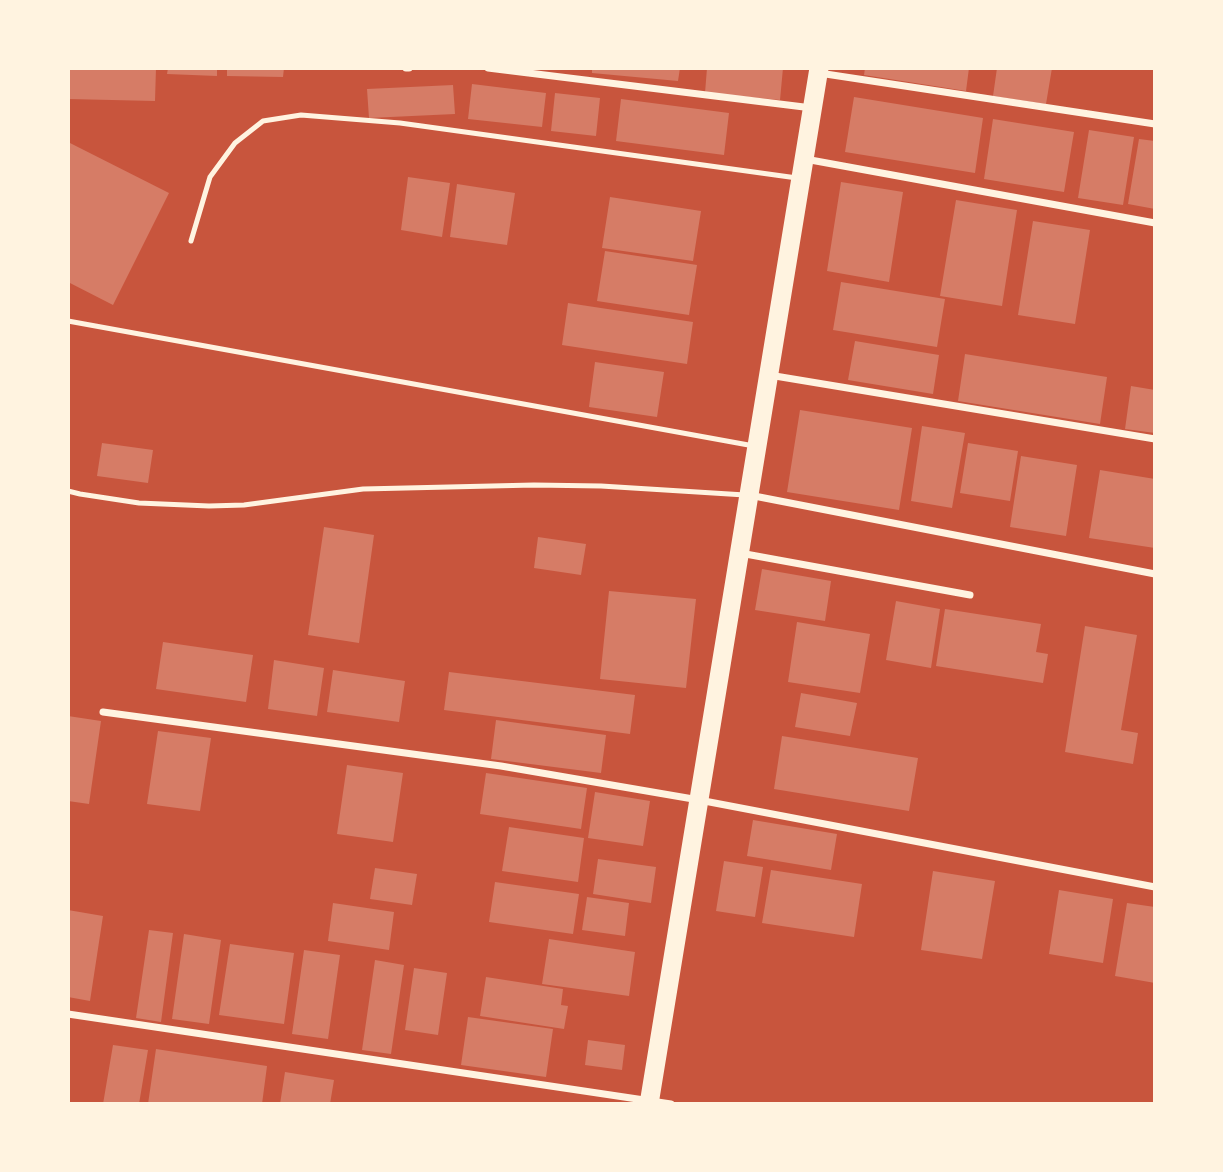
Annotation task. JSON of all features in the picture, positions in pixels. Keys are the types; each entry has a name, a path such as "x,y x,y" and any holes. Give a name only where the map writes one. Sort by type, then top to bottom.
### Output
{"highway":[{"path":"649,1102 819,71"}],"street":[{"path":"488,68 813,108"},
{"path":"819,71 1155,124"},
{"path":"804,159 1155,223"},
{"path":"769,375 1155,439"},
{"path":"748,495 1155,574"},
{"path":"739,553 970,595"},
{"path":"103,712 501,766 699,800 1155,887"},
{"path":"68,1014 671,1104"}],"lane":[{"path":"191,241 210,177 236,143 263,121 301,115 400,123 801,179"},
{"path":"68,321 757,447"},
{"path":"68,491 139,503 209,506 244,505 363,489 534,485 601,486 748,495"}],"building":[{"path":"68,68 156,68 155,101 68,99"},
{"path":"168,68 217,68 217,76 167,74"},
{"path":"227,68 284,68 283,77 227,76"},
{"path":"592,68 680,68 678,81 592,73"},
{"path":"707,68 783,68 780,100 705,93"},
{"path":"865,68 969,68 966,91 864,75"},
{"path":"997,68 1052,68 1046,104 993,96"},
{"path":"472,84 546,93 542,127 468,119"},
{"path":"453,85 455,114 369,118 367,89"},
{"path":"555,93 600,98 596,136 551,131"},
{"path":"854,97 983,118 975,173 845,152"},
{"path":"621,99 729,113 724,155 616,141"},
{"path":"993,119 1074,132 1064,192 984,179"},
{"path":"1089,130 1134,137 1123,205 1078,198"},
{"path":"1139,139 1155,141 1155,209 1128,204"},
{"path":"68,142 169,193 113,305 68,282"},
{"path":"408,177 450,183 442,237 401,230"},
{"path":"841,182 903,192 889,282 827,271"},
{"path":"457,184 515,193 507,245 450,237"},
{"path":"610,197 701,211 693,261 602,248"},
{"path":"956,200 1017,210 1002,306 940,296"},
{"path":"1033,221 1090,230 1075,324 1018,315"},
{"path":"605,251 697,265 689,315 597,301"},
{"path":"841,282 945,299 937,347 833,330"},
{"path":"568,303 693,322 687,364 562,345"},
{"path":"855,341 939,355 933,394 848,380"},
{"path":"965,354 1107,377 1100,424 958,401"},
{"path":"595,362 664,372 657,417 589,407"},
{"path":"1131,386 1155,390 1155,433 1125,429"},
{"path":"800,410 912,428 899,510 787,492"},
{"path":"922,426 965,433 952,508 911,501"},
{"path":"102,443 153,450 148,483 97,476"},
{"path":"968,443 1018,451 1010,501 960,493"},
{"path":"1021,456 1077,465 1066,536 1010,527"},
{"path":"1100,470 1155,479 1155,548 1089,538"},
{"path":"324,527 374,535 359,643 308,635"},
{"path":"538,537 586,544 581,575 534,568"},
{"path":"762,569 831,581 825,621 755,610"},
{"path":"609,591 696,599 686,688 600,679"},
{"path":"896,601 940,609 931,668 886,660"},
{"path":"945,609 1041,624 1036,652 1048,654 1043,683 936,666"},
{"path":"797,622 870,634 860,693 788,682"},
{"path":"1085,626 1137,635 1121,730 1138,733 1133,764 1065,752"},
{"path":"163,642 253,655 246,702 156,689"},
{"path":"274,660 324,668 317,716 268,709"},
{"path":"333,670 405,681 399,722 327,712"},
{"path":"449,672 635,695 630,734 444,710"},
{"path":"801,693 857,703 850,736 795,727"},
{"path":"68,716 101,721 89,804 68,801"},
{"path":"496,720 606,735 601,773 491,759"},
{"path":"158,731 211,738 200,811 147,804"},
{"path":"782,736 918,758 909,811 774,789"},
{"path":"347,765 403,773 393,842 337,834"},
{"path":"486,773 587,788 581,829 480,814"},
{"path":"595,792 650,801 643,846 588,838"},
{"path":"753,820 837,834 831,870 747,856"},
{"path":"509,827 584,838 578,882 502,871"},
{"path":"598,859 656,867 651,903 593,894"},
{"path":"724,861 763,867 755,917 716,911"},
{"path":"375,868 417,874 412,905 370,899"},
{"path":"771,870 862,884 854,937 762,923"},
{"path":"933,871 995,881 982,959 921,950"},
{"path":"495,882 579,894 573,934 489,922"},
{"path":"1059,890 1113,899 1103,963 1049,954"},
{"path":"587,897 629,903 625,936 582,930"},
{"path":"333,903 394,912 389,950 328,941"},
{"path":"1127,903 1155,907 1155,983 1115,976"},
{"path":"68,910 103,916 90,1001 68,997"},
{"path":"149,930 173,933 161,1022 136,1018"},
{"path":"184,934 221,940 209,1024 172,1019"},
{"path":"549,939 635,952 629,996 542,984"},
{"path":"230,944 294,953 284,1024 219,1015"},
{"path":"304,950 340,955 328,1039 292,1034"},
{"path":"375,960 404,965 391,1054 362,1050"},
{"path":"414,968 447,973 438,1035 405,1030"},
{"path":"486,977 563,989 561,1005 568,1006 564,1029 480,1016"},
{"path":"468,1017 553,1029 546,1077 461,1065"},
{"path":"588,1040 625,1045 622,1070 585,1065"},
{"path":"113,1045 148,1050 139,1104 103,1104"},
{"path":"156,1049 267,1066 262,1104 148,1104"},
{"path":"285,1072 334,1080 330,1104 280,1104"}]}
